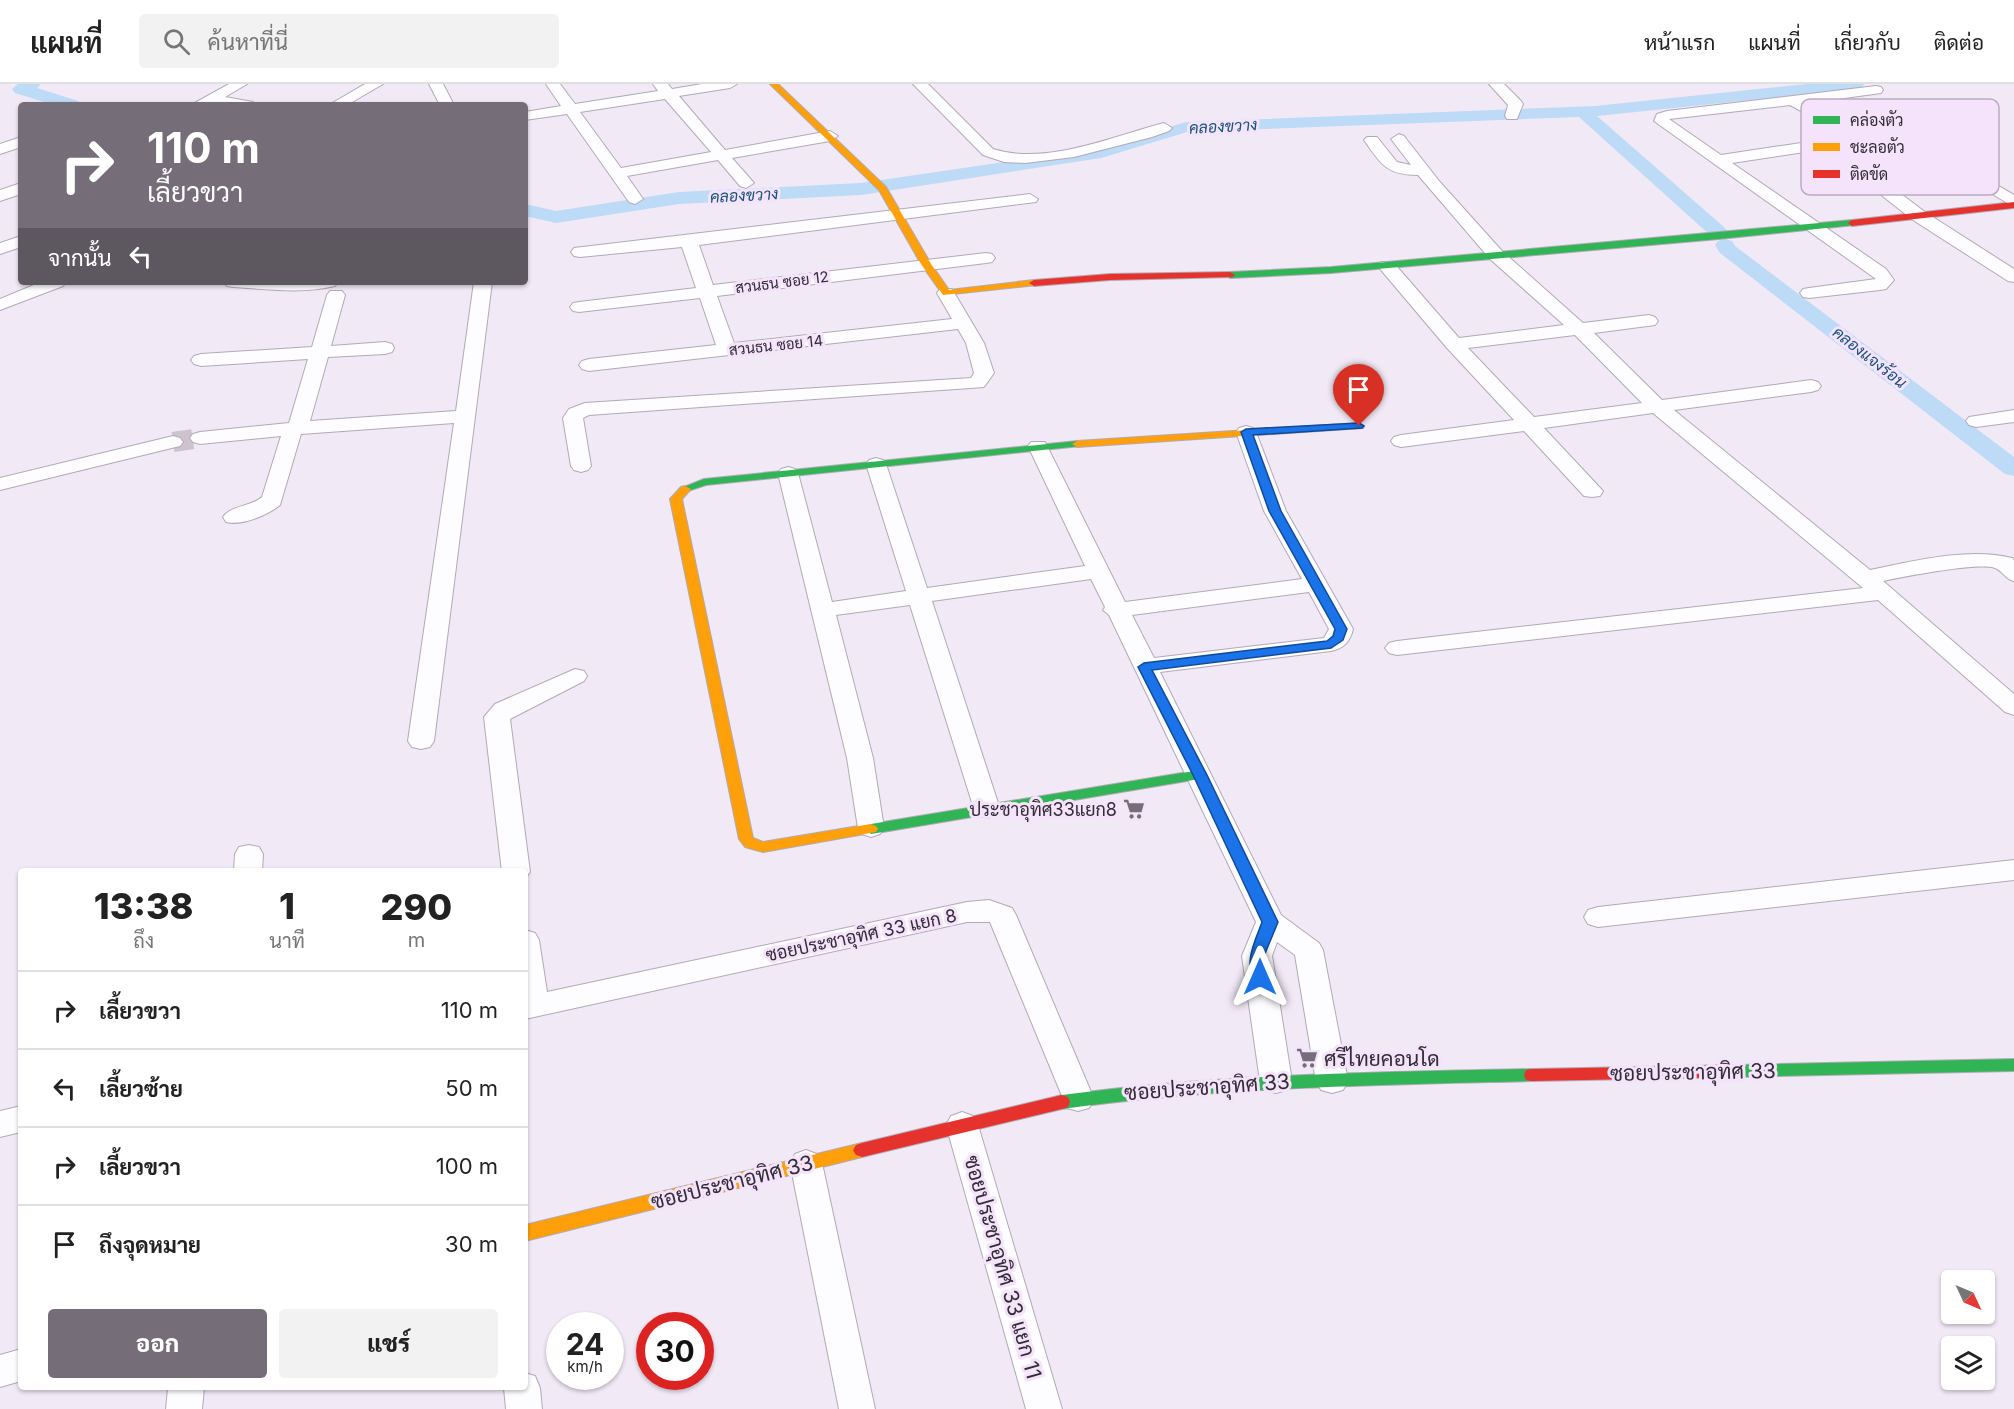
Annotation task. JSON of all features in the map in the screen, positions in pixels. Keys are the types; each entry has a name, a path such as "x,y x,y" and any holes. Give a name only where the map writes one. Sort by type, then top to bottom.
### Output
{"street":[{"path":"205,102 240,84"},
{"path":"342,102 376,84"},
{"path":"553,84 635,199"},
{"path":"528,115 663,89 730,84"},
{"path":"581,466 573,418 576,413 585,409 723,398 975,384 981,380 984,373 975,343 880,186 774,84"},
{"path":"920,84 988,152 1001,158 1031,158 1088,149 1164,128"},
{"path":"1496,84 1514,111"},
{"path":"436,85 445,102"},
{"path":"663,89 746,183"},
{"path":"1809,293 1880,285 1885,280 1880,273 1817,228 1662,121 1662,117 1876,90"},
{"path":"1792,100 1801,105"},
{"path":"0,130 18,136"},
{"path":"617,173 830,136"},
{"path":"1399,139 1496,255 1579,329 1657,406 1874,586 2014,707"},
{"path":"1372,140 1392,167 1399,170 1423,170"},
{"path":"0,149 18,143"},
{"path":"1720,160 1801,148"},
{"path":"0,196 18,189"},
{"path":"1999,194 2014,204"},
{"path":"1892,195 1919,216 2014,277"},
{"path":"580,252 689,241 1030,199"},
{"path":"946,293 1110,277 1238,275 1387,266 1496,255 1722,238 2014,204"},
{"path":"689,241 726,350"},
{"path":"0,249 18,242"},
{"name":"สวนธน ซอย 12","path":"579,308 986,258"},
{"path":"1387,266 1454,344 1592,491"},
{"path":"0,305 50,285"},
{"path":"234,517 265,506 272,500 320,353 332,289 299,285"},
{"path":"421,741 483,285"},
{"path":"1454,344 1649,321"},
{"name":"สวนธน ซอย 14","path":"589,365 963,323"},
{"path":"201,360 385,348"},
{"path":"1401,441 1811,386"},
{"path":"200,438 295,428 465,416"},
{"path":"1976,421 2014,416"},
{"path":"1200,775 763,847 750,844 746,839 676,499 680,491 698,483 1038,446 1359,426"},
{"path":"1144,667 1331,644 1339,638 1341,629 1275,511 1246,432"},
{"path":"0,484 173,442"},
{"path":"1038,446 1115,610 1200,775 1270,922 1309,950 1332,1081"},
{"path":"876,464 987,809"},
{"path":"788,473 860,758 871,828"},
{"path":"1397,648 1874,586 1907,569 1983,560 2004,563 2014,574"},
{"path":"823,610 1098,571"},
{"path":"1115,610 1315,584"},
{"path":"516,868 497,717 504,710 575,676"},
{"path":"1598,917 2014,870"},
{"name":"ซอยประชาอุทิศ 33 แยก 8","path":"529,1007 967,912 989,910 1002,915 1078,1099"},
{"path":"1270,922 1257,956 1276,1081"},
{"path":"528,990 529,1007"},
{"name":"ซอยประชาอุทิศ 33","path":"528,1232 962,1125 1078,1099 1163,1088 1276,1081 2014,1065"},
{"path":"0,1124 18,1120"},
{"name":"ซอยประชาอุทิศ 33 แยก 11","path":"962,1125 1044,1409"},
{"path":"806,1163 857,1409"},
{"path":"0,1371 18,1366"},
{"path":"184,1409 186,1390"},
{"path":"522,1390 524,1409"}],"waterway":[{"name":"คลองขวาง","path":"33,84 21,89 62,102"},
{"name":"คลองขวาง","path":"528,211 556,217 679,198 861,189 1101,153 1186,127 1595,111 1856,84"},
{"name":"คลองแจงร้อน","path":"1588,117 1718,232"},
{"name":"คลองแจงร้อน","path":"1725,245 1727,249 2014,469"}],"tunnel":[{"path":"173,442 200,438"}],"traffic: fast":[{"path":"1230,275 1331,270 1719,237 1852,223"},
{"path":"685,489 704,482 1077,444"},
{"path":"871,829 1200,775"},
{"path":"1736,1071 2014,1065"},
{"path":"1062,1102 1120,1094 1237,1084 1532,1075"}],"traffic: slow":[{"path":"774,84 883,189 926,264 946,293 1034,283"},
{"path":"1077,444 1359,426"},
{"path":"685,489 676,499 746,839 750,844 763,847 871,829"},
{"path":"528,1232 862,1150"}],"traffic: jam":[{"path":"1852,223 2014,205"},
{"path":"1034,283 1110,277 1230,275"},
{"path":"1532,1075 1736,1071"},
{"path":"862,1150 1062,1102"}],"place":[{"name":"ประชาอุทิศ33แยก8","path":"1134,809"},
{"name":"ศรีไทยคอนโด","path":"1307,1058"}],"route":[{"path":"1260,977 1257,956 1270,922 1200,775 1144,667 1331,644 1339,638 1341,629 1282,527 1246,432 1359,426"}]}
